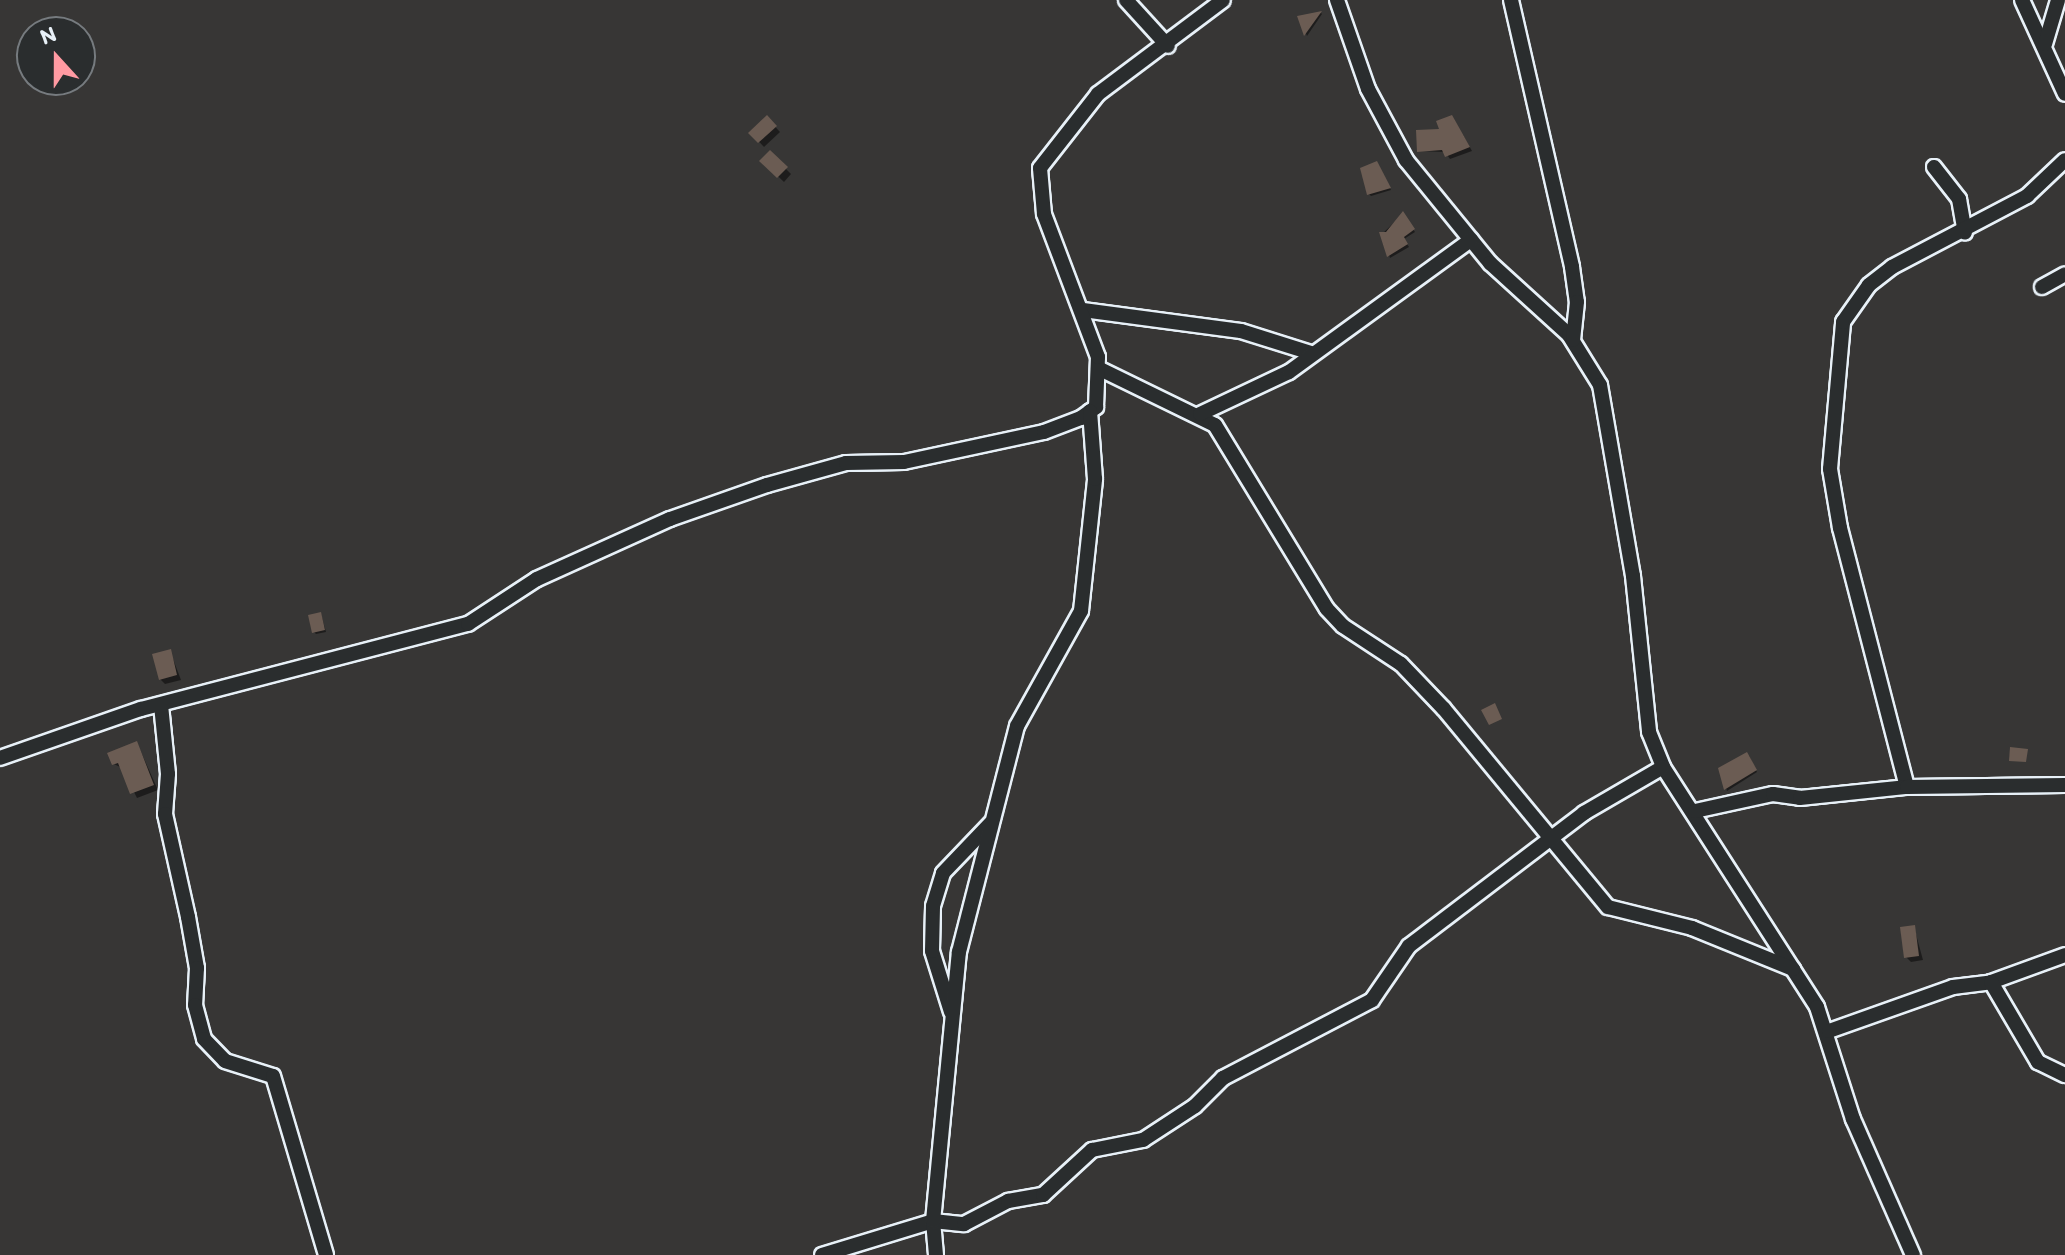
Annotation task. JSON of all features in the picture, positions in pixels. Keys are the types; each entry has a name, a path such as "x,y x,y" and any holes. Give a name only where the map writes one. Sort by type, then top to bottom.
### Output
{"street":[{"path":"1126,0 1168,46"},
{"path":"936,1255 933,1221 959,952 1017,726 1081,611 1095,479 1090,411 1099,390 1098,368 1083,310 1044,214 1040,168 1098,94 1168,46 1223,0"},
{"path":"1337,0 1368,89 1406,160 1471,240 1573,340 1600,385 1633,576 1644,704 1663,767 1695,811 1829,1031 1853,1119 1913,1255"},
{"path":"1511,0 1572,267 1577,302 1573,340"},
{"path":"2022,0 2045,44 2065,94"},
{"path":"2045,44 2058,0"},
{"path":"1907,787 1840,528 1830,469 1841,330 1849,309 1892,267 1926,246 1965,232 2027,196 2065,160"},
{"path":"1934,167 1959,199 1965,232"},
{"path":"1200,414 1281,377 1471,240"},
{"path":"2042,287 2065,274"},
{"path":"1083,310 1241,331 1311,353"},
{"path":"1098,368 1200,414 1231,443 1303,578 1327,609 1343,626 1401,664 1608,907 1692,928 1793,969"},
{"path":"0,758 161,705 468,624 537,579 670,519 767,485 846,463 904,462 1044,432 1090,411"},
{"path":"161,705 168,774 165,814 197,968 195,1005 204,1039 225,1061 273,1076 326,1255"},
{"path":"822,1255 839,1246 933,1221 964,1224 1008,1201 1043,1195 1082,1156 1143,1140 1195,1106 1223,1078 1372,1000 1409,946 1618,790 1663,767"},
{"path":"1695,811 1773,794 1847,796 1907,787 2065,785"},
{"path":"951,1012 932,951 933,906 943,873 991,823"},
{"path":"1829,1031 1953,987 1991,982 2065,955"},
{"path":"1991,982 2038,1062 2065,1075"}],"building":[{"path":"1322,11 1304,36 1297,16"},
{"path":"767,115 777,126 758,143 748,133"},
{"path":"1452,115 1470,147 1445,157 1442,150 1417,152 1416,130 1439,129 1436,121"},
{"path":"770,150 788,167 777,178 759,161"},
{"path":"1377,161 1391,188 1367,195 1360,168"},
{"path":"1403,211 1415,229 1404,237 1408,244 1387,257 1379,232 1386,232"},
{"path":"321,612 325,630 312,633 308,615"},
{"path":"171,649 177,675 159,680 152,654"},
{"path":"1495,703 1502,719 1489,725 1481,710"},
{"path":"137,741 154,785 130,794 118,763 112,765 107,753"},
{"path":"2010,747 2028,749 2026,762 2009,761"},
{"path":"1747,752 1757,770 1724,790 1718,768"},
{"path":"1915,925 1919,956 1904,958 1900,927"}]}
